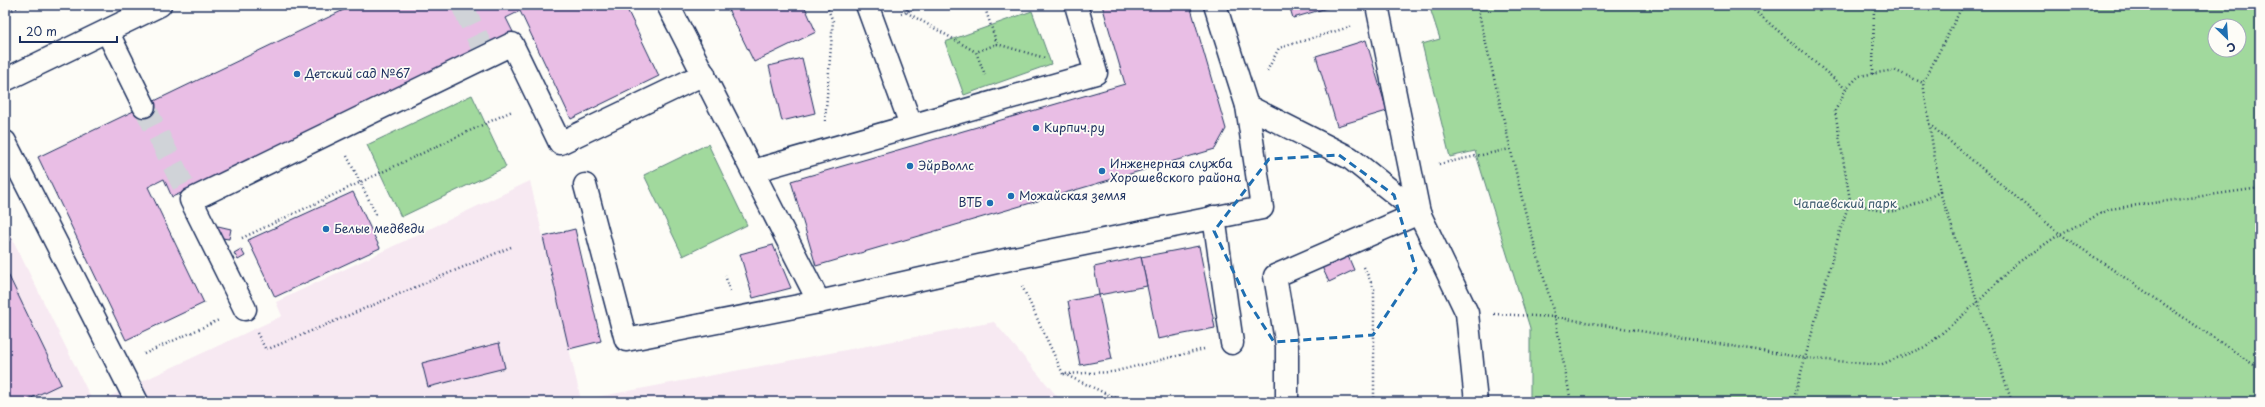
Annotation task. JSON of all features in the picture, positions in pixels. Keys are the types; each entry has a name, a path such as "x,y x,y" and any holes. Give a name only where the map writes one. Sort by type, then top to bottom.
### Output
{"street":[{"path":"5,80 160,5"},
{"path":"668,5 819,302"},
{"path":"867,5 911,125"},
{"path":"752,171 1096,73 1076,5"},
{"path":"585,185 626,340 819,302 1010,259 1262,208 1247,106 1215,5"},
{"path":"1379,11 1419,212 1467,313 1476,402"},
{"path":"107,31 144,106"},
{"path":"245,309 188,195 335,130 484,52 512,44 560,143 704,74"},
{"path":"1247,106 1350,158 1419,212"},
{"path":"5,142 137,402"},
{"path":"1287,402 1287,346 1275,276 1419,212"},
{"path":"1214,217 1232,343"}],"path":[{"path":"5,13 23,5"},
{"path":"824,124 833,21 826,5"},
{"path":"908,5 906,12 976,52 994,102"},
{"path":"976,52 997,44 984,5"},
{"path":"1477,5 1525,211 1555,317 1571,402"},
{"path":"1748,5 1846,89"},
{"path":"1873,74 1874,5"},
{"path":"1963,5 1923,83 1940,192 2012,402"},
{"path":"1247,106 1279,48 1379,11"},
{"path":"1793,402 1839,234 1850,200 1834,111 1846,89 1859,76 1894,70 1923,83"},
{"path":"216,250 538,98"},
{"path":"1930,124 2060,234 2260,369"},
{"path":"335,130 377,216"},
{"path":"1411,170 1510,149"},
{"path":"1467,313 1555,317 1805,358 1880,365 1927,346 1978,302 2013,266 2060,234 2110,209 2260,188"},
{"path":"1850,200 1872,211 1903,210 1940,192"},
{"path":"1353,241 1374,289 1374,402"},
{"path":"118,366 245,309 266,350 511,247"},
{"path":"1010,259 1063,374 1124,402"},
{"path":"1063,374 1113,372 1232,343"}],"highlighted area":[{"path":"1339,155 1394,195 1416,270 1373,335 1274,342 1247,300 1214,231 1269,159"}],"shaded area":[{"path":"530,181 581,400 994,322 1062,402 98,402 282,316 276,302"},
{"path":"5,224 93,402 5,402"}],"green space":[{"name":"Чапаевский парк","path":"1429,5 2260,5 2260,402 1530,402 1530,328 1475,151 1450,157 1422,44 1440,39"},
{"path":"1032,11 1051,64 964,95 945,42"},
{"path":"472,95 506,167 401,217 367,145"},
{"path":"708,144 747,225 683,256 644,175"}],"building":[{"path":"354,5 625,5 659,76 571,119 520,11 506,18 513,32 186,191 172,197 164,179 148,187 204,303 126,340 38,157"},
{"path":"726,5 804,5 816,32 754,62"},
{"path":"1102,5 1190,5 1226,129 1215,149 816,266 791,181 1125,84"},
{"path":"1289,5 1337,5 1293,18"},
{"path":"1366,40 1387,111 1337,126 1316,56"},
{"path":"802,58 815,113 782,121 769,66"},
{"path":"353,192 380,248 275,297 248,240"},
{"path":"5,225 12,240 5,243"},
{"path":"218,226 231,229 229,239 215,237"},
{"path":"575,229 601,341 569,349 543,237"},
{"path":"773,245 791,288 753,298 740,254"},
{"path":"1199,246 1215,328 1158,339 1141,257"},
{"path":"241,249 245,256 238,260 234,253"},
{"path":"1348,256 1354,270 1329,282 1322,267"},
{"path":"1141,257 1147,286 1099,295 1094,267"},
{"path":"5,268 61,384 23,402 9,402 5,394"},
{"path":"1099,295 1112,359 1080,365 1068,301"},
{"path":"499,343 505,368 428,387 422,363"}],"tunnel":[{"path":"462,5 482,47"},
{"path":"144,106 186,191"}],"place":[{"name":"Детский сад №67","path":"297,74"},
{"name":"Кирпич.ру","path":"1036,128"},
{"name":"ЭйрВоллс","path":"910,166"},
{"name":"Инженерная служба Хорошевского района","path":"1102,171"},
{"name":"Можайская земля","path":"1011,196"},
{"name":"ВТБ","path":"990,203"},
{"name":"Белые медведи","path":"326,229"}]}
